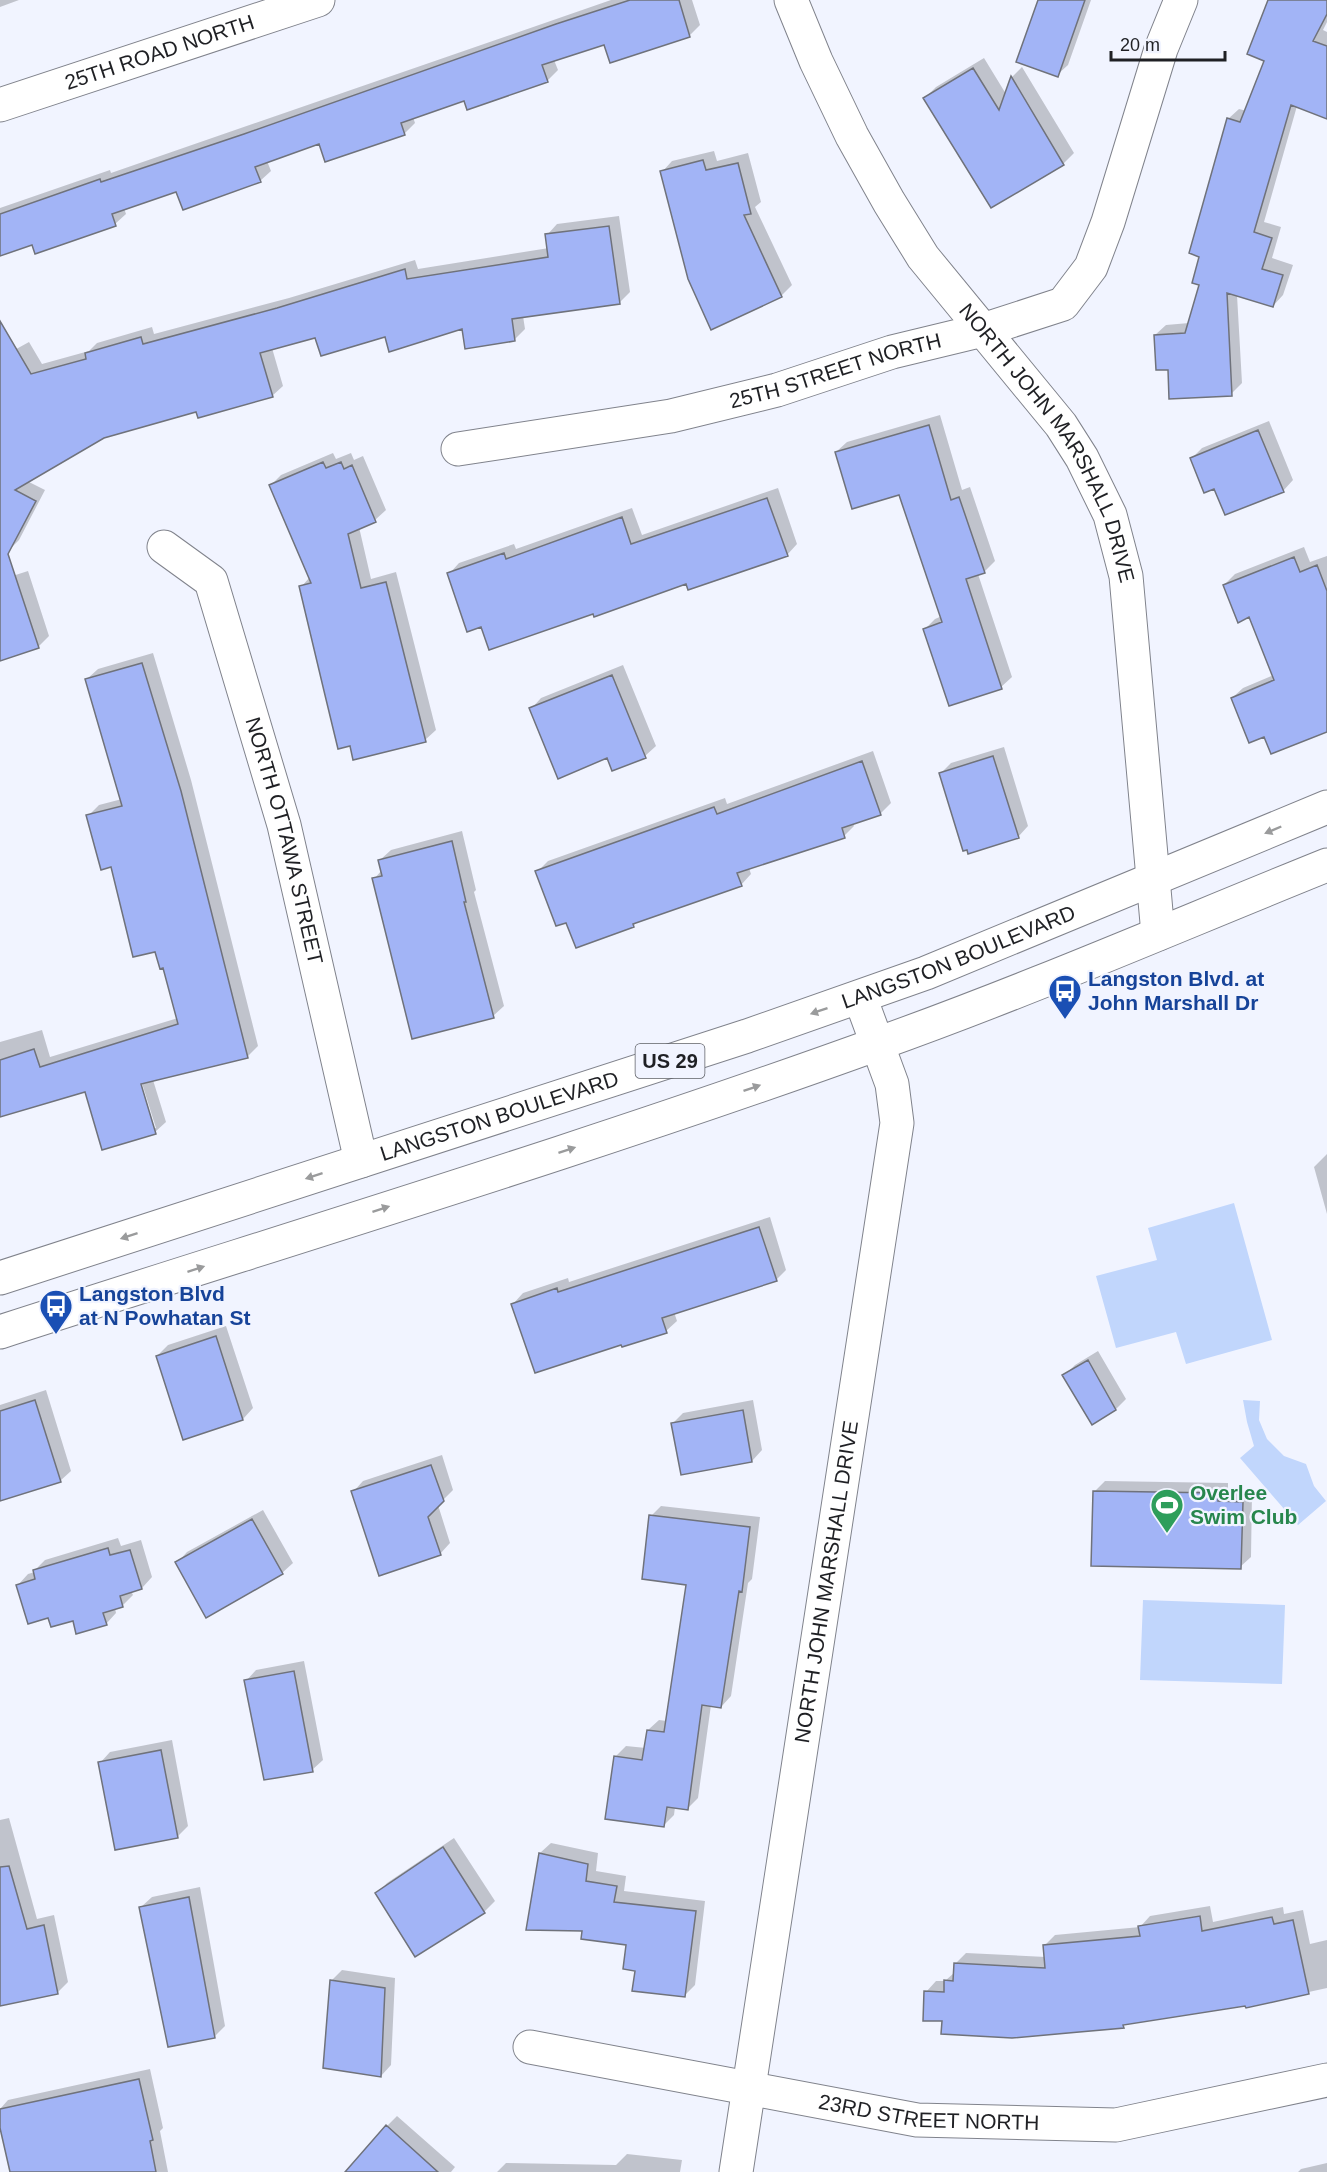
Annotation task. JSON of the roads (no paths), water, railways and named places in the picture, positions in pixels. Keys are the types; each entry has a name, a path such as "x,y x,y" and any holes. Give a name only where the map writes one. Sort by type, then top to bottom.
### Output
{"street":[{"name":"25TH ROAD NORTH","path":"0,105 318,0"},
{"name":"NORTH JOHN MARSHALL DRIVE","path":"791,0 852,136 923,257 1061,425 1082,458 1110,515 1126,576 1158,934"},
{"name":"25TH STREET NORTH","path":"458,449 671,416 777,390 892,352 983,330 1063,304 1091,267 1108,222 1161,49 1181,0"},
{"name":"NORTH OTTAWA STREET","path":"164,547 211,581 284,825 361,1161"},
{"name":"LANGSTON BOULEVARD","path":"0,1278 747,1036 860,997 926,973 1327,807"},
{"name":"US 29","path":"0,1332 658,1121 878,1044 1327,865"},
{"name":"NORTH JOHN MARSHALL DRIVE","path":"736,2172 897,1123 892,1084 860,997"},
{"name":"23RD STREET NORTH","path":"530,2047 917,2120 1116,2126 1327,2080"}],"water":[{"path":"1234,1203 1272,1340 1186,1364 1176,1332 1116,1348 1096,1276 1157,1260 1148,1228"},
{"path":"1243,1400 1260,1401 1259,1420 1267,1439 1284,1456 1306,1464 1314,1486 1326,1501 1298,1525 1240,1458 1254,1446"},
{"path":"1143,1600 1285,1605 1282,1684 1140,1680"}],"place":[{"name":"Langston Blvd. at John Marshall Dr","path":"1065,1020"},
{"name":"Langston Blvd at N Powhatan St","path":"56,1335"},
{"name":"Overlee Swim Club","path":"1167,1534"}]}
